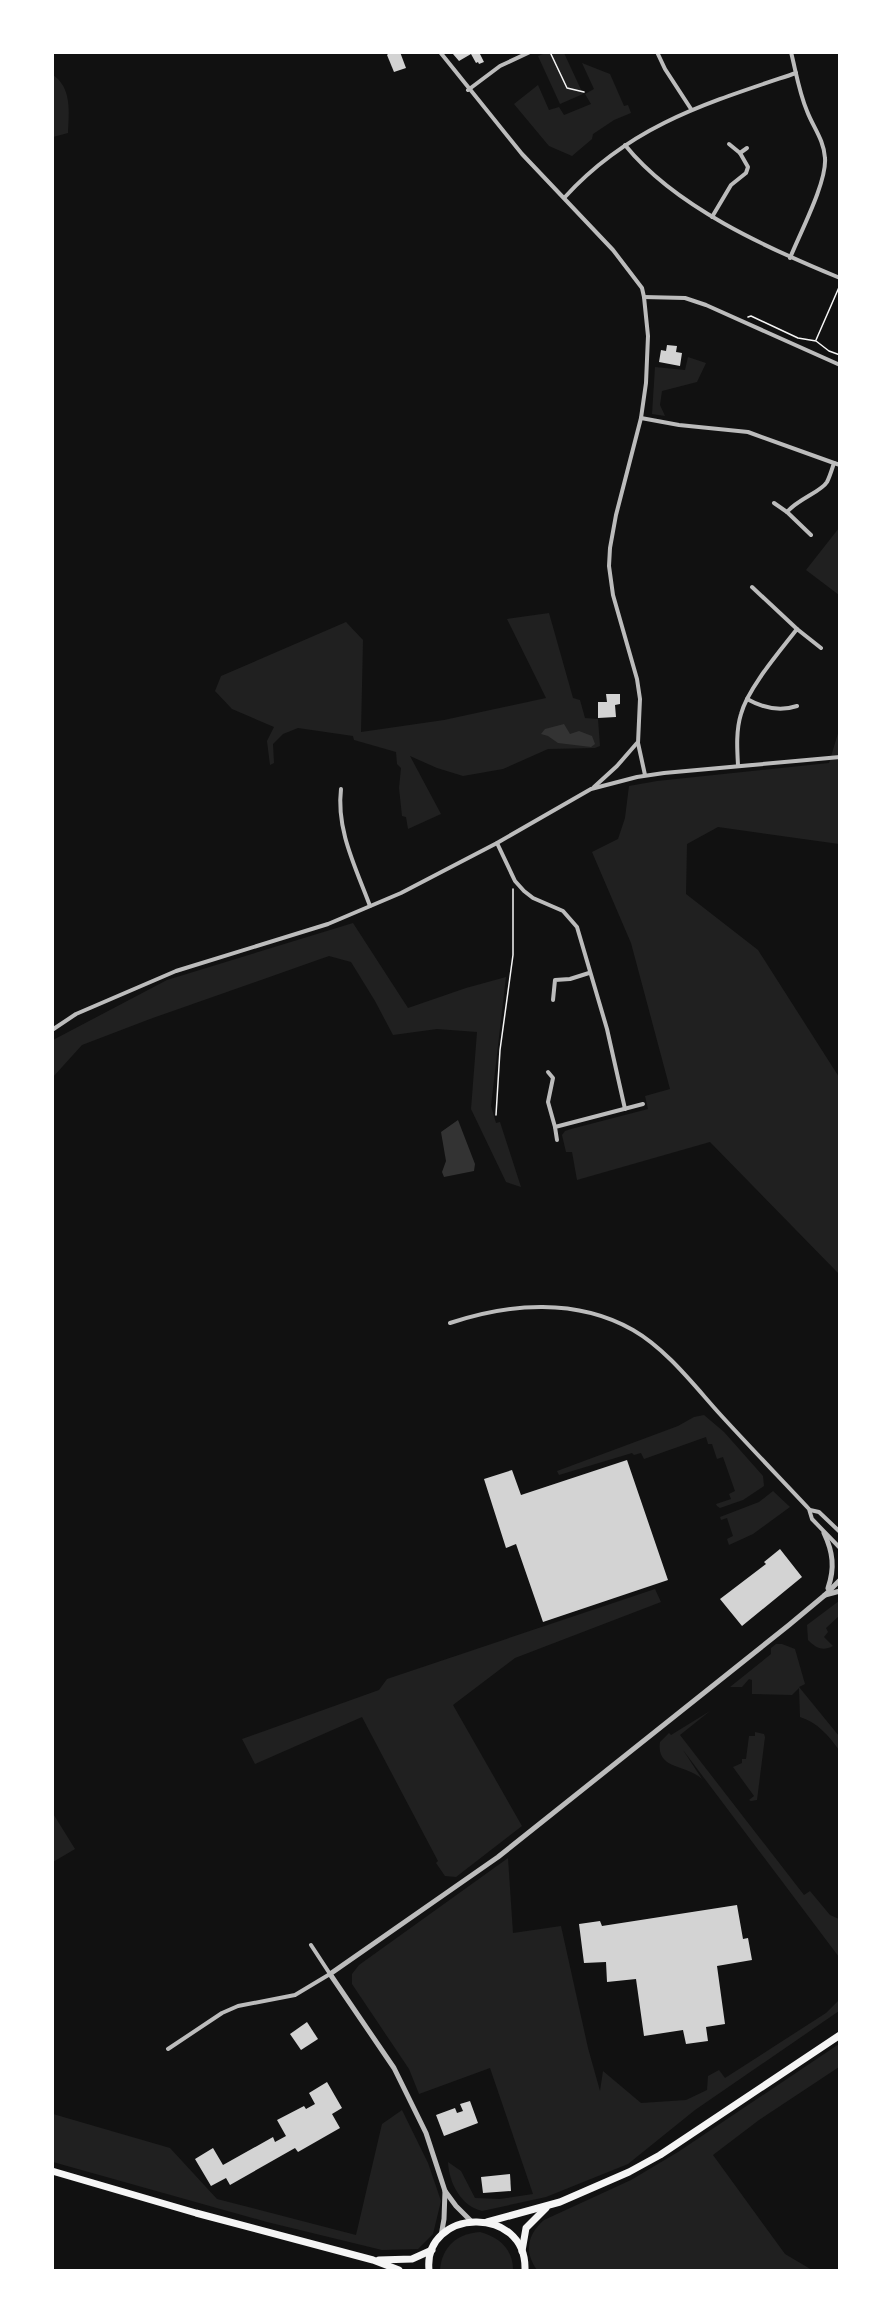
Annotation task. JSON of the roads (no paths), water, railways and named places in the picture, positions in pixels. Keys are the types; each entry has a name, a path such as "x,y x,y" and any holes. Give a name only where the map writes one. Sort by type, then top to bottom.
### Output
{"highway":[{"path":"429,2271 432,2250 441,2236 460,2223 487,2222 548,2206 601,2185 660,2154 840,2035"},
{"path":"52,2171 196,2213 373,2260 399,2271"},
{"path":"522,2250 526,2228 548,2206"},
{"path":"487,2222 508,2232 522,2250 527,2269"},
{"path":"373,2260 412,2259 432,2250"}],"street":[{"path":"440,52 468,90 522,154 565,197 642,288 648,348 646,383 641,418 622,484 610,548 609,566 613,595 637,679 640,699 638,743 645,775"},
{"path":"468,90 500,66 530,52"},
{"path":"657,52 664,69 690,109"},
{"path":"790,258 825,169 822,143 806,110 791,52"},
{"path":"565,197 599,163 660,123 690,109 796,73"},
{"path":"712,217 731,185 746,173 747,163 729,144"},
{"path":"625,145 634,156 673,189 712,217 755,242 840,278"},
{"path":"740,153 747,148"},
{"path":"644,297 685,298 706,305 840,365"},
{"path":"641,418 679,426 748,432 840,465"},
{"path":"787,512 794,504 826,483 834,463"},
{"path":"774,503 811,535"},
{"path":"752,586 797,629 821,648"},
{"path":"738,765 737,732 747,699 797,629"},
{"path":"747,699 774,709 797,706"},
{"path":"52,1030 76,1014 176,971 328,924 401,892 497,843 591,789 638,743"},
{"path":"591,789 645,775 840,757"},
{"path":"341,789 339,805 344,835 370,906"},
{"path":"497,843 515,880 532,898 563,911 578,927 589,973 607,1029 625,1109"},
{"path":"553,1000 555,980 570,979 589,973"},
{"path":"548,1072 553,1078 548,1102 557,1140"},
{"path":"555,1127 643,1104"},
{"path":"450,1323 477,1315 546,1306 606,1318 634,1330 659,1350 809,1509 812,1519 840,1548"},
{"path":"809,1509 819,1512 840,1532"},
{"path":"824,1533 833,1563 825,1595"},
{"path":"168,2049 222,2013 238,2006 295,1995 330,1974 498,1857 825,1595 840,1580"},
{"path":"825,1595 840,1591"},
{"path":"311,1945 394,2068 426,2133 445,2191 471,2221"},
{"path":"441,2236 445,2191"}]}
